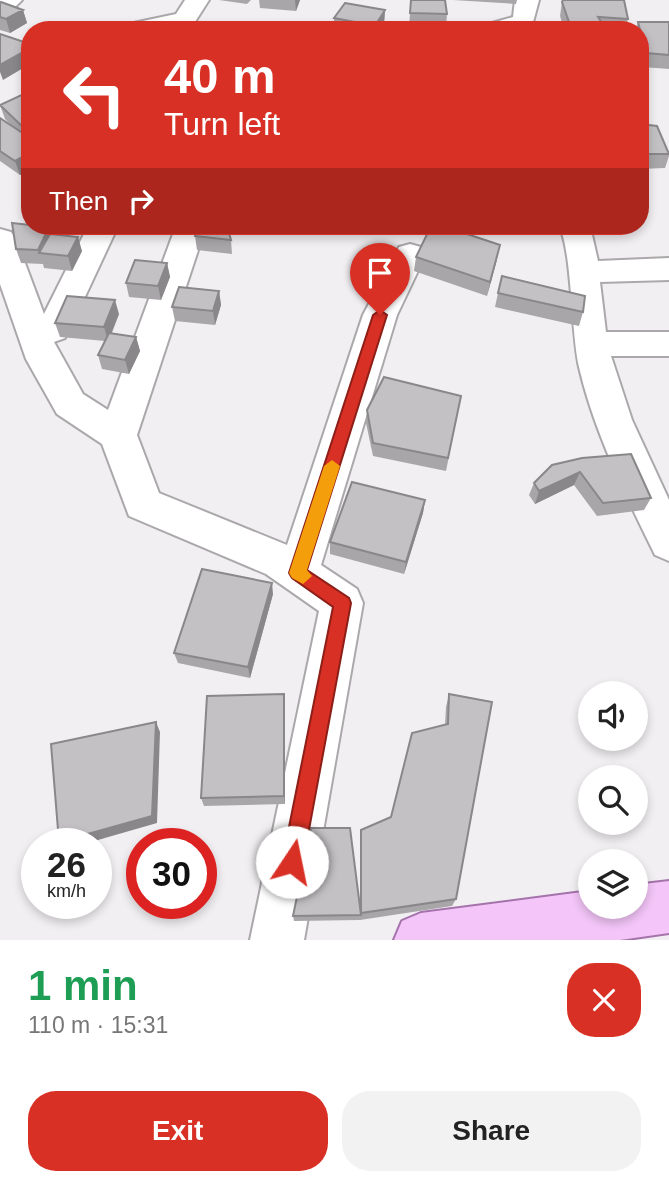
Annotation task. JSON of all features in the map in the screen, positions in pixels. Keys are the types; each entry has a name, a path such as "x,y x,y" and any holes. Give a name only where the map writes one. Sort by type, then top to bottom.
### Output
{"main road":[{"path":"421,940 669,907"}],"street":[{"path":"0,9 10,0"},
{"path":"180,21 185,20 197,0"},
{"path":"524,21 527,0"},
{"path":"33,337 53,329 99,235"},
{"path":"118,435 188,235"},
{"path":"579,235 591,344 607,401 669,543"},
{"path":"0,239 33,337 69,404 118,435 143,504 281,561 342,603 277,940"},
{"path":"298,573 380,315 410,254"},
{"path":"584,272 669,269"},
{"path":"591,344 669,344"}],"building":[{"path":"411,0 445,0 447,14 410,13"},
{"path":"624,0 628,19 598,17 601,21 569,21 562,2"},
{"path":"1,2 23,10 6,19 0,17"},
{"path":"345,3 385,10 378,21 334,18"},
{"path":"649,22 669,22 669,55 649,53"},
{"path":"0,34 21,41 21,53 0,65"},
{"path":"21,95 21,125 0,105"},
{"path":"0,118 21,132 21,158 15,161 0,151"},
{"path":"649,125 657,126 669,154 649,154"},
{"path":"12,223 21,224 21,235 45,235 38,250 16,249"},
{"path":"49,235 78,237 68,256 39,253"},
{"path":"230,235 231,240 195,236"},
{"path":"427,235 470,235 500,245 490,282 416,257"},
{"path":"135,260 167,263 158,286 126,283"},
{"path":"502,276 585,296 583,312 498,293"},
{"path":"179,287 219,291 213,311 172,307"},
{"path":"67,296 115,300 104,327 55,323"},
{"path":"109,333 136,337 125,360 98,355"},
{"path":"384,377 461,396 448,458 373,443 367,410"},
{"path":"631,454 651,498 603,503 580,472 539,491 534,483 552,465 582,458"},
{"path":"352,482 425,500 406,562 330,542"},
{"path":"202,569 272,583 248,667 174,653"},
{"path":"284,694 284,796 201,798 207,696"},
{"path":"449,694 492,702 456,899 361,913 361,830 391,817 412,733 448,724"},
{"path":"156,722 152,816 109,828 58,828 51,744"},
{"path":"311,828 350,828 361,915 293,916"}],"slow traffic":[{"path":"303,576 298,573 332,466"}],"route":[{"path":"292,862 342,603 298,573 380,315"}]}
